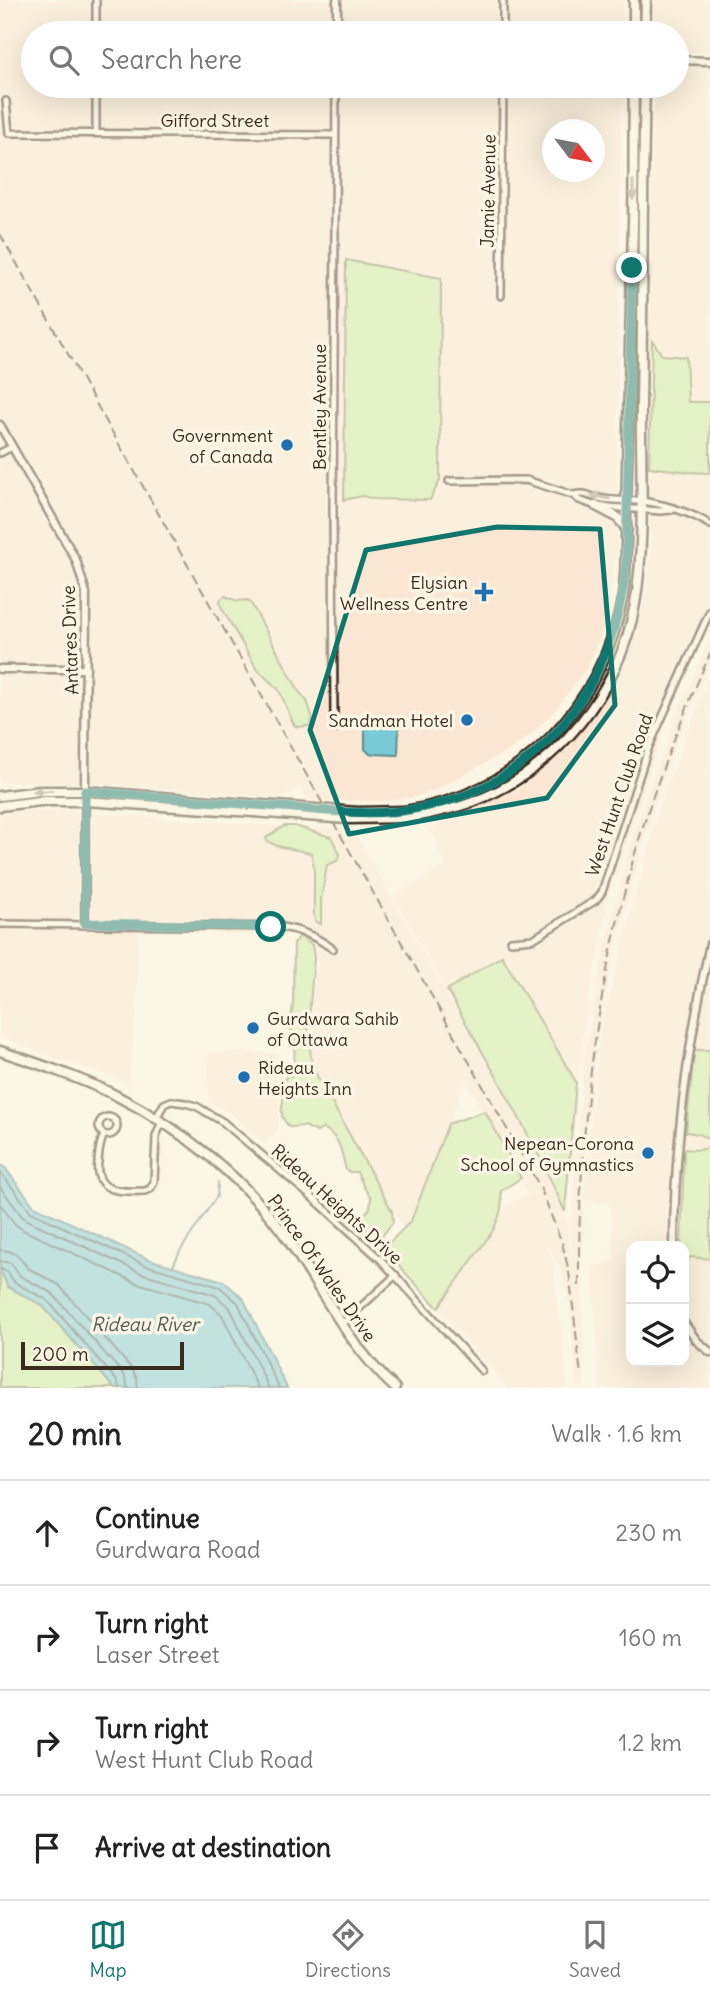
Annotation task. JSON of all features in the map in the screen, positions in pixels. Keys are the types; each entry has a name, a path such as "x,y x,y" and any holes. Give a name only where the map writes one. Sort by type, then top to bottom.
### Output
{"main road":[{"path":"634,0 634,21"},
{"path":"645,21 646,0"},
{"path":"0,796 40,791 85,791 347,819 407,814 464,805 509,784 551,754 576,728 590,711 614,669 632,619 638,583 641,506 634,98"},
{"path":"407,814 475,791 504,775 544,745 574,710 596,677 616,626 625,581 630,316 643,155 645,98"},
{"path":"633,155 643,155"},
{"path":"596,506 617,517 626,529"},
{"path":"85,791 85,801"},
{"path":"0,806 40,801 85,801 250,808"},
{"name":"Prince Of Wales Drive","path":"0,1051 114,1094 190,1140 265,1210 288,1240 361,1353 395,1388"}],"street":[{"path":"96,0 96,21"},
{"path":"337,0 337,21"},
{"path":"503,0 503,21"},
{"path":"689,60 710,61"},
{"path":"96,98 96,133"},
{"name":"Bentley Avenue","path":"334,729 336,98"},
{"name":"Jamie Avenue","path":"501,296 503,98"},
{"name":"Gifford Street","path":"6,101 9,133 335,135"},
{"name":"Antares Drive","path":"0,425 65,539 86,593 85,791"},
{"path":"0,453 12,447"},
{"path":"449,481 527,480 573,495 596,506 661,505 695,516 710,525"},
{"path":"573,495 584,493 627,505"},
{"name":"West Hunt Club Road","path":"511,942 533,939 596,900 602,892 648,748 710,611"},
{"path":"0,669 86,668"},
{"path":"85,801 85,923"},
{"path":"0,924 282,927 307,933 333,950"},
{"path":"674,1241 680,1133 692,1030 710,944"},
{"name":"Rideau Heights Drive","path":"159,1120 164,1104 175,1101 196,1106 223,1122 330,1213 396,1275 482,1371"},
{"path":"104,1135 99,1145 97,1165 100,1182 111,1189 145,1191 150,1189 154,1182 159,1120"},
{"path":"342,1324 396,1275"},
{"path":"689,1330 710,1352"}],"highlighted area":[{"path":"497,527 600,529 615,705 547,798 349,834 310,730 366,550"}],"shaded area":[{"path":"0,0 622,0 622,21 21,21 21,98 621,98 616,554 606,621 588,666 553,713 530,735 508,751 441,787 419,796 384,801 308,800 300,787 281,797 93,783 0,782"},
{"path":"651,0 710,0 710,52 689,51 689,21 650,21"},
{"path":"689,65 710,65 710,465 647,464 653,130 656,98 689,98"},
{"path":"648,469 710,469 710,624 664,726 609,894 583,1029 576,1082 503,956 447,990 394,897 446,865 431,829 519,789 568,749 607,698 622,671 644,604 652,555"},
{"path":"710,639 710,662 673,751 649,820 622,918 598,1032 582,1196 585,1239 581,1253 584,1388 577,1388 570,1305 560,1268 547,1242 568,1388 508,1388 438,1308 493,1233 502,1208 528,1195 465,1079 411,1221 404,1228 308,1067 310,1001 318,962 311,947 301,938 290,934 224,934 224,923 73,918 72,930 138,931 136,1016 128,1082 44,1054 0,1035 0,815 47,810 313,829 350,829 539,1157 566,1222 572,1268 572,1223 585,1057 601,967 634,832 676,718"},
{"path":"710,676 710,1388 599,1388 593,1268 615,1260 610,1205 584,1199 600,1033 660,807"},
{"name":"Rideau Heights Inn","path":"209,1052 278,1053 278,1129 263,1144 234,1116 209,1101"}],"green space":[{"path":"346,260 441,278 440,480 430,500 374,499 362,496 344,500"},
{"path":"652,340 662,355 686,357 688,402 710,402 710,473 649,467"},
{"path":"225,596 237,601 248,600 251,603 300,693 307,701 313,719 309,726 294,725 279,690 257,669 221,607 220,600"},
{"path":"284,826 295,826 331,837 340,854 337,861 327,865 321,899 321,924 316,922 314,916 314,866 311,853 277,846 267,841 266,838"},
{"path":"300,936 312,945 314,958 308,1028 312,1067 392,1211 393,1222 379,1240 369,1234 361,1218 370,1208 371,1197 357,1172 346,1170 334,1137 324,1128 317,1132 305,1126 290,1127 282,1116 285,1078 293,1075 294,1068 295,1033 290,1029 294,943"},
{"path":"502,956 576,1082 565,1212 524,1127 447,990"},
{"path":"696,1050 710,1050 710,1140 699,1134 686,1132"},
{"path":"485,1111 521,1178 501,1191 500,1212 492,1232 438,1308 383,1249 411,1221 448,1124"},
{"path":"710,1148 710,1259 689,1258 689,1241 681,1241 684,1149"},
{"path":"0,1270 8,1287 42,1305 114,1388 0,1388"}],"water":[{"path":"365,723 399,724 398,755 370,754 365,749"},
{"name":"Rideau River","path":"0,1164 34,1206 148,1259 223,1281 243,1298 287,1388 114,1388 42,1305 8,1287 0,1270"}],"waterway":[{"path":"173,1266 217,1196 218,1182"}],"railway":[{"path":"0,234 540,1187 562,1243 569,1272 581,1376"},
{"path":"579,1286 581,1184 590,1083 596,1033 615,933 653,795 710,654"}],"place":[{"name":"Government of Canada","path":"287,445"},
{"name":"Elysian Wellness Centre","path":"484,592"},
{"name":"Sandman Hotel","path":"467,720"},
{"name":"Gurdwara Sahib of Ottawa","path":"253,1028"},
{"name":"Rideau Heights Inn","path":"244,1077"},
{"name":"Nepean-Corona School of Gymnastics","path":"648,1153"}],"route":[{"path":"271,927 85,923 85,791 358,812 405,811 439,804 475,791 521,764 544,745 558,731 592,685 612,640 621,606 626,565 632,268"}]}
